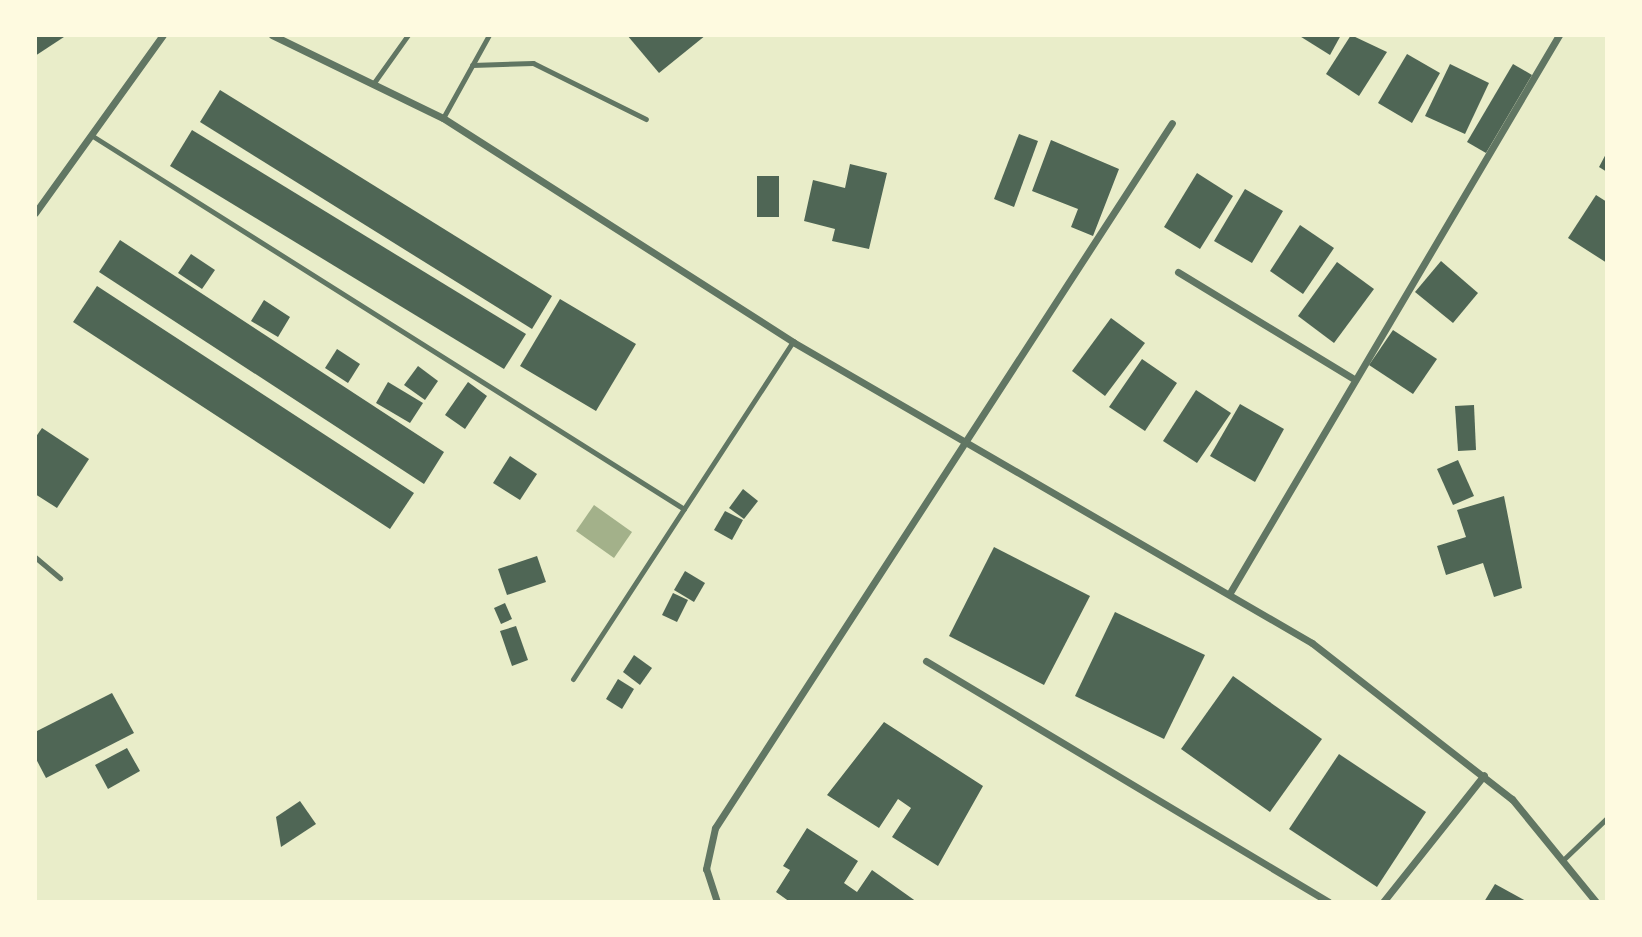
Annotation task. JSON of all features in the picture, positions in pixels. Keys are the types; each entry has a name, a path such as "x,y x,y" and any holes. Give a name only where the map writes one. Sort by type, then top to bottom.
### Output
{"street":[{"path":"35,214 163,35"},
{"path":"272,35 443,118 793,342 1231,591 1390,699 1485,775 1563,860 1596,902"},
{"path":"1231,591 1352,378 1559,35"},
{"path":"717,902 706,869 715,828 1172,123"},
{"path":"1178,272 1352,378"},
{"path":"926,661 1328,902"},
{"path":"1383,902 1485,775"}],"lane":[{"path":"373,84 408,35"},
{"path":"443,118 489,35"},
{"path":"472,65 533,63 646,119"},
{"path":"91,135 684,509"},
{"path":"573,680 793,342"},
{"path":"35,557 60,578"},
{"path":"1563,860 1607,818"}],"shaded area":[{"path":"594,505 632,532 614,558 576,531"}],"building":[{"path":"35,35 67,35 35,56"},
{"path":"627,35 706,35 659,73"},
{"path":"1298,35 1341,35 1330,55"},
{"path":"1351,35 1387,52 1359,96 1326,74"},
{"path":"1407,54 1440,73 1412,123 1378,103"},
{"path":"1450,64 1489,83 1465,134 1425,116"},
{"path":"1513,64 1532,75 1486,153 1467,142"},
{"path":"220,90 552,296 532,329 200,122"},
{"path":"192,130 526,334 504,369 170,166"},
{"path":"1019,134 1038,141 1014,207 994,199"},
{"path":"1051,140 1119,169 1093,236 1071,227 1078,209 1032,191"},
{"path":"1607,152 1607,172 1599,167"},
{"path":"850,164 887,173 869,249 832,241 835,229 804,221 813,180 845,188"},
{"path":"1197,173 1233,196 1200,249 1164,227"},
{"path":"757,176 779,176 779,217 757,217"},
{"path":"1245,189 1283,211 1252,263 1214,241"},
{"path":"1596,195 1607,202 1607,263 1568,238"},
{"path":"1300,225 1334,248 1303,294 1270,271"},
{"path":"120,240 444,452 424,484 99,272"},
{"path":"191,254 215,270 202,289 178,273"},
{"path":"1441,261 1478,293 1453,323 1415,292"},
{"path":"1337,262 1374,289 1334,343 1298,316"},
{"path":"97,286 414,493 390,529 73,322"},
{"path":"560,299 636,344 596,411 520,366"},
{"path":"264,300 290,317 278,337 251,321"},
{"path":"1111,318 1145,343 1105,396 1072,371"},
{"path":"1393,330 1437,359 1413,394 1369,365"},
{"path":"337,349 360,364 348,383 325,368"},
{"path":"1142,359 1177,383 1145,431 1109,407"},
{"path":"418,366 438,381 425,400 404,385"},
{"path":"388,382 423,403 410,423 376,403"},
{"path":"468,382 487,396 465,429 445,415"},
{"path":"1196,390 1231,413 1197,463 1163,441"},
{"path":"1240,404 1284,429 1255,482 1210,456"},
{"path":"1474,405 1476,450 1458,451 1455,406"},
{"path":"42,428 89,459 57,508 35,494 35,438"},
{"path":"510,456 537,474 520,500 493,483"},
{"path":"1458,460 1474,496 1453,505 1437,469"},
{"path":"743,489 758,501 744,519 729,508"},
{"path":"1504,496 1522,588 1494,597 1483,563 1446,575 1437,546 1466,537 1457,510"},
{"path":"725,511 743,520 732,540 714,530"},
{"path":"994,547 1090,596 1044,685 949,636"},
{"path":"537,556 546,582 507,595 498,569"},
{"path":"685,571 705,583 694,602 674,590"},
{"path":"673,593 688,600 677,622 662,615"},
{"path":"505,603 512,619 501,624 494,608"},
{"path":"1115,612 1205,655 1164,739 1075,696"},
{"path":"516,626 528,660 512,666 500,631"},
{"path":"634,655 652,668 640,685 623,672"},
{"path":"1233,676 1322,739 1270,812 1181,749"},
{"path":"618,679 634,689 622,709 606,699"},
{"path":"112,693 134,733 46,778 35,757 35,732"},
{"path":"884,722 983,786 938,866 892,837 911,808 898,799 879,828 827,795"},
{"path":"127,748 140,771 108,789 95,765"},
{"path":"1339,754 1426,812 1377,887 1289,829"},
{"path":"300,801 316,824 281,847 276,817"},
{"path":"807,828 858,861 844,883 857,892 872,870 917,902 790,902 776,892 790,870 783,866"},
{"path":"1495,884 1528,902 1484,902"}]}
